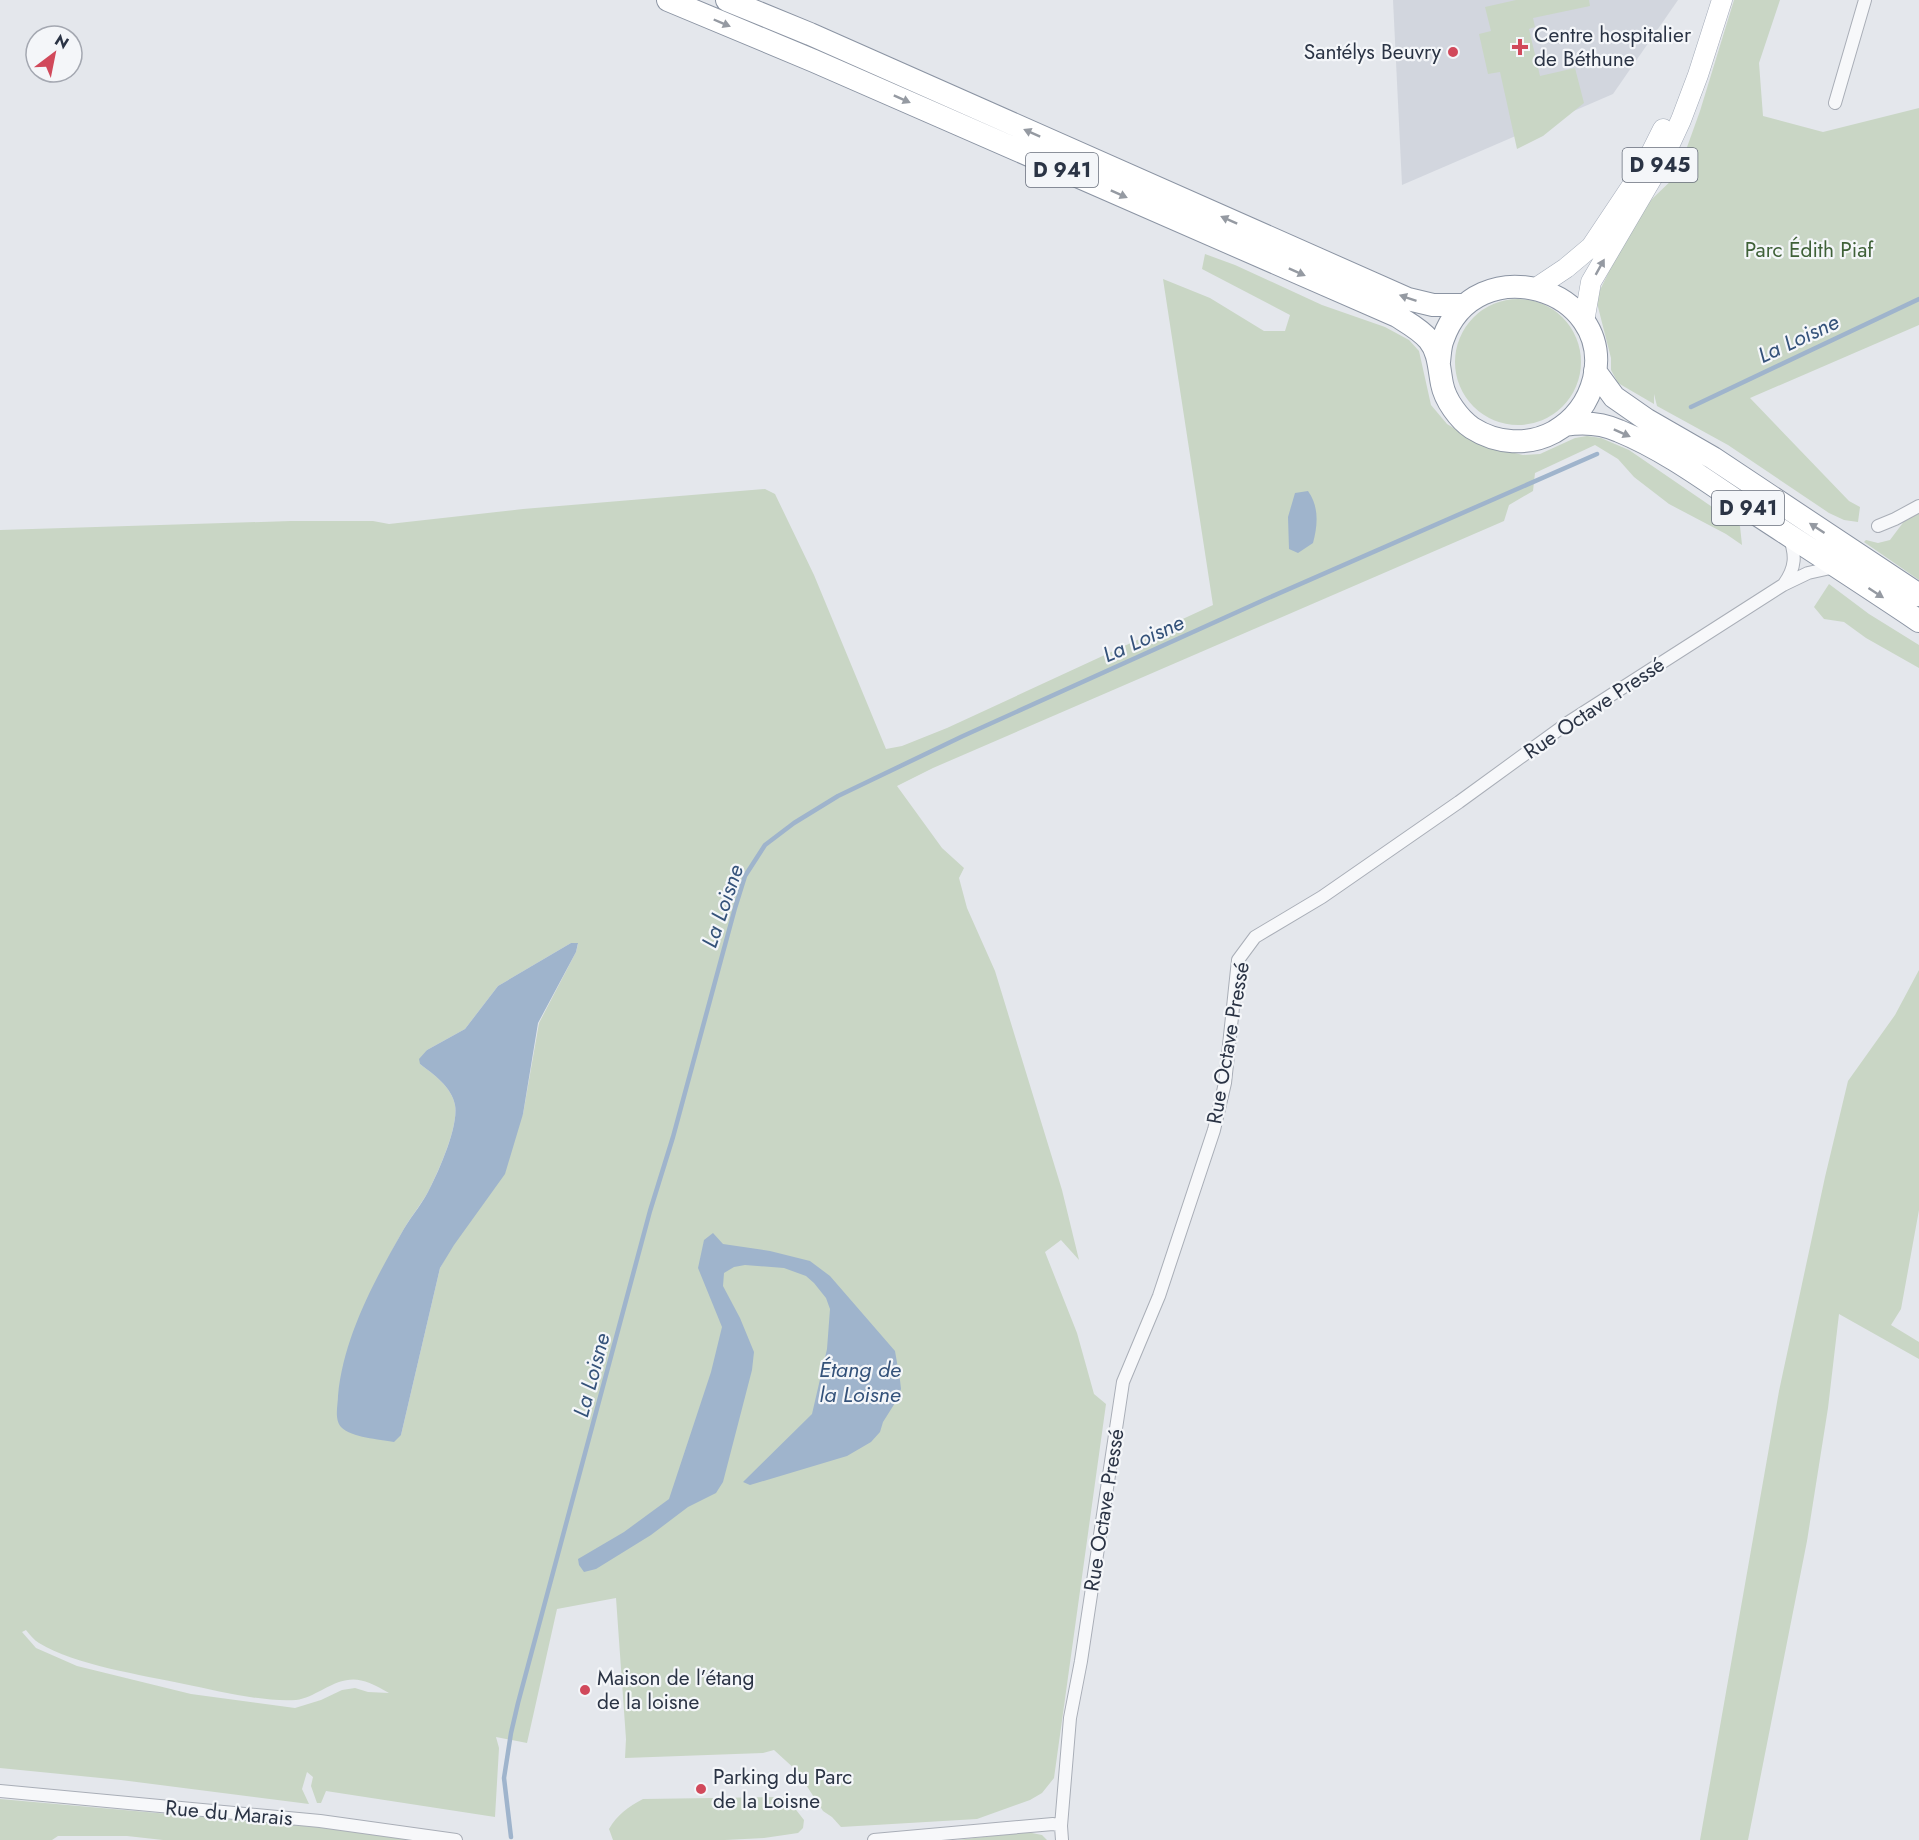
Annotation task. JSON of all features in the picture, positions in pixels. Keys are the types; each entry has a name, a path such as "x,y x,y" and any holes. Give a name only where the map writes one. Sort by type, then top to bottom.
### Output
{"highway":[{"name":"D 941","path":"668,0 824,65 1397,316 1430,341 1439,362"},
{"name":"D 941","path":"727,0 1408,300 1433,305 1465,305"},
{"path":"760,0 812,26 853,54"},
{"path":"1517,285 1536,288 1555,295 1571,307 1584,322 1595,354 1591,392 1580,411 1565,425 1543,438 1519,442 1494,438 1471,427 1453,409 1442,386 1439,362 1442,340 1451,321 1465,305 1481,294 1498,287 1517,285"},
{"name":"D 941","path":"1595,371 1614,397 1647,420 1713,458 1919,595"},
{"name":"D 941","path":"1565,425 1581,423 1601,425 1647,444 1919,621"}],"main road":[{"name":"D 945","path":"1584,322 1591,282 1662,161 1681,120 1722,0"},
{"name":"D 945","path":"1536,288 1566,268 1591,247 1643,169 1665,126 1707,6"}],"street":[{"path":"1835,103 1865,0"},
{"path":"1878,526 1919,506"},
{"path":"1783,585 1795,561 1793,546 1788,535"},
{"name":"Rue Octave Pressé","path":"1062,1840 1061,1826 1070,1718 1081,1661 1123,1382 1159,1296 1214,1130 1225,1083 1238,960 1255,937 1322,897 1569,722 1783,585 1808,573 1836,567"},
{"name":"Rue du Marais","path":"0,1791 320,1821 456,1840"},
{"path":"874,1840 1053,1824 1061,1826"}],"shaded area":[{"name":"Centre hospitalier de Béthune","path":"1393,0 1678,0 1613,94 1402,185"}],"green space":[{"path":"1516,0 1589,0 1590,6 1533,18 1535,27 1529,29 1540,76 1575,68 1584,103 1543,136 1517,149 1500,72 1488,74 1479,34 1491,31 1485,7"},
{"name":"Parc Édith Piaf","path":"1734,0 1780,0 1759,63 1763,116 1823,132 1919,108 1919,325 1750,398 1849,501 1860,507 1858,522 1844,520 1829,513 1728,445 1657,406 1654,394 1654,404 1618,383 1611,370 1611,358 1597,303 1599,292 1631,227 1652,199 1677,175 1700,111"},
{"path":"1205,254 1235,265 1322,305 1385,327 1409,340 1419,351 1431,405 1447,424 1482,445 1523,455 1540,454 1575,438 1587,436 1601,438 1629,450 1740,526 1742,545 1669,504 1634,477 1618,459 1595,445 1535,473 1533,491 1509,505 1504,521 933,768 897,786 942,848 964,868 959,878 967,908 995,971 1062,1190 1079,1260 1061,1240 1045,1252 1077,1333 1094,1394 1106,1404 1054,1778 1042,1793 1030,1800 977,1819 841,1827 823,1811 797,1771 774,1750 763,1753 625,1758 626,1739 616,1598 557,1609 527,1743 496,1737 499,1748 495,1817 326,1791 321,1803 317,1803 311,1786 313,1777 307,1772 302,1789 309,1804 121,1780 0,1768 0,530 291,521 373,521 389,524 523,509 765,489 775,494 814,575 886,749 902,746 947,728 1213,605 1163,279 1210,298 1264,331 1285,331 1290,315 1202,269","holes":["571,943 578,944 576,952 539,1023 523,1114 440,1268 401,1435 349,1346 387,1261 432,1183 447,1149 454,1125 455,1105 450,1092 441,1081 420,1064 427,1050 465,1029 498,986","26,1630 39,1643 54,1651 90,1663 240,1695 296,1700 303,1699 340,1681 348,1680 363,1681 389,1693 368,1692 355,1688 342,1690 321,1700 295,1708 191,1694 77,1666 36,1648 22,1632"]},
{"path":"1518,299 1542,304 1562,318 1576,338 1581,362 1576,386 1562,406 1542,420 1518,425 1494,420 1474,406 1460,386 1455,362 1460,338 1474,318 1494,304"},
{"path":"1919,513 1919,580 1864,542 1866,540 1878,543 1890,540 1905,520"},
{"path":"1829,584 1869,614 1919,645 1919,668 1866,638 1844,622 1824,619 1814,607"},
{"path":"1919,970 1919,1210 1901,1309 1891,1325 1919,1342 1919,1359 1839,1314 1828,1408 1807,1541 1748,1840 1700,1840 1779,1391 1848,1081 1895,1015"},
{"path":"786,1797 804,1820 803,1828 798,1833 725,1840 613,1840 609,1829 623,1812 643,1799"},
{"path":"0,1799 350,1830 410,1840 163,1840 127,1836 58,1836 52,1840 0,1840"},
{"path":"1027,1832 1042,1835 1047,1840 957,1840"}],"water":[{"path":"1308,491 1316,509 1316,529 1313,543 1298,553 1289,549 1288,517 1295,493"},
{"path":"571,943 578,943 576,952 538,1023 523,1114 505,1174 440,1268 401,1435 394,1442 352,1434 341,1427 337,1412 346,1354 361,1312 380,1272 432,1184 447,1149 454,1125 455,1105 450,1092 441,1081 420,1064 419,1059 427,1050 465,1029 498,986"},
{"name":"Étang de la Loisne","path":"713,1233 723,1244 770,1251 810,1261 830,1276 895,1351 901,1389 880,1432 871,1442 847,1456 750,1485 743,1482 812,1414 827,1349 830,1309 826,1298 806,1276 784,1268 745,1265 734,1267 724,1273 723,1286 754,1352 752,1370 723,1482 716,1493 688,1507 651,1535 596,1569 584,1572 578,1559 624,1532 669,1499 711,1372 722,1327 698,1268 704,1240"}],"waterway":[{"name":"La Loisne","path":"1691,407 1919,299"},
{"name":"La Loisne","path":"511,1837 504,1778 518,1703 650,1211 673,1137 735,908 745,876 765,845 794,823 838,796 963,736 1266,599 1597,454"}],"place":[{"name":"Centre hospitalier de Béthune","path":"1520,47"},
{"name":"Santélys Beuvry","path":"1453,52"},
{"name":"Maison de l’étang de la loisne","path":"585,1690"},
{"name":"Parking du Parc de la Loisne","path":"701,1789"}]}
